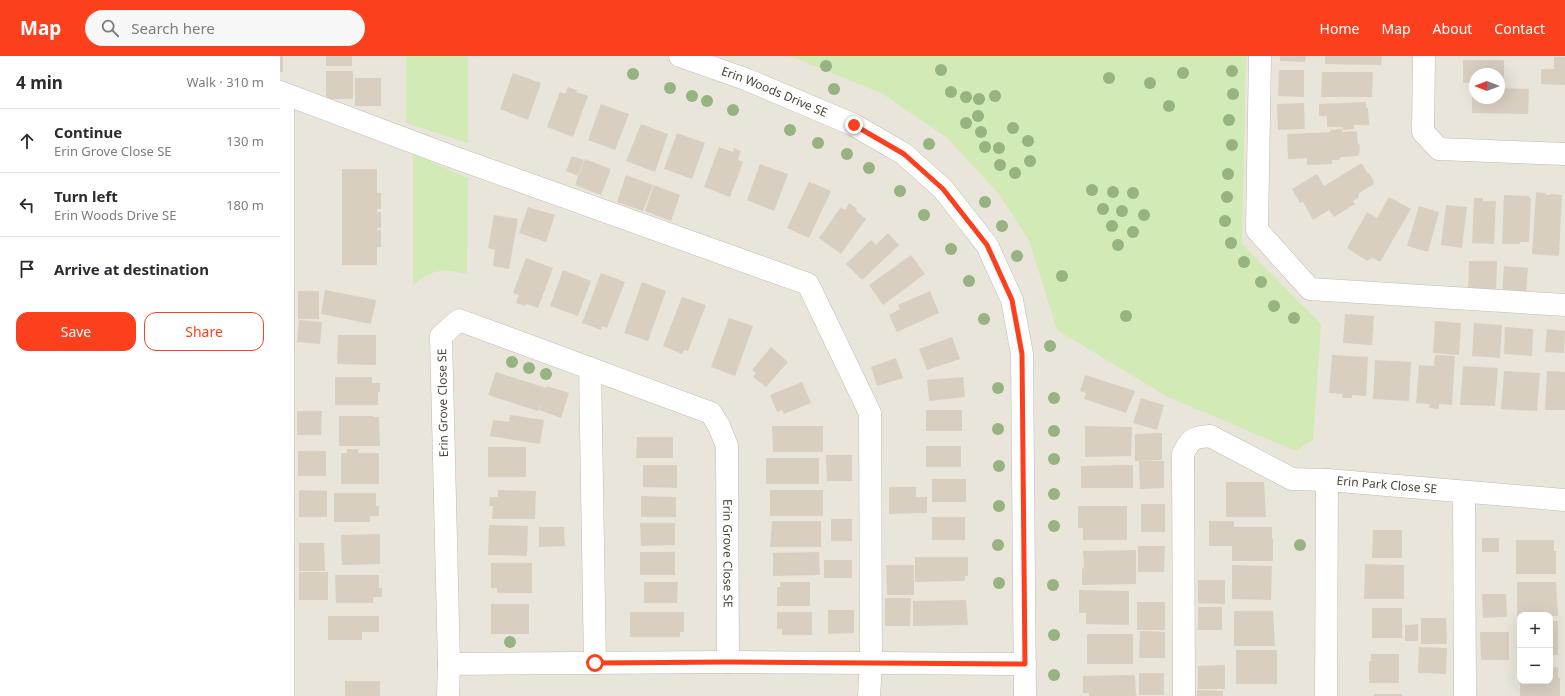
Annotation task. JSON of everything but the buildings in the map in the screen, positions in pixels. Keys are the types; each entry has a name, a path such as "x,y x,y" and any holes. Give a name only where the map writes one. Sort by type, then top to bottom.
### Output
{"street":[{"name":"Erin Woods Drive SE","path":"680,56 748,80 854,125 904,154 943,189 987,245 1012,300 1022,354 1025,696"},
{"path":"1260,56 1258,230 1310,289 1565,305"},
{"path":"1424,56 1423,132 1439,150 1565,154"},
{"path":"283,696 282,93 442,153 808,284 870,413 871,664 869,696"},
{"name":"Erin Grove Close SE","path":"449,664 441,336 459,320 710,413 719,426 727,446 728,662"},
{"path":"590,368 595,663"},
{"path":"1184,696 1183,454 1189,442 1197,437 1210,436 1292,479 1327,480"},
{"name":"Erin Park Close SE","path":"1326,696 1327,480 1565,500"},
{"path":"1464,492 1465,696"},
{"path":"448,696 449,664 728,662 1025,664"}],"shaded area":[{"path":"280,56 1565,56 1565,696 280,696"}],"green space":[{"path":"406,56 468,56 468,143 406,123"},
{"path":"790,56 1246,56 1242,244 1321,324 1313,440 1296,451 1168,397 1057,330 1029,240 999,194 946,137 881,93"},
{"path":"413,154 468,178 467,274 451,271 439,271 427,275 413,285"}],"route":[{"path":"595,663 728,662 1025,664 1022,354 1012,300 987,245 943,189 904,154 854,125"}]}
